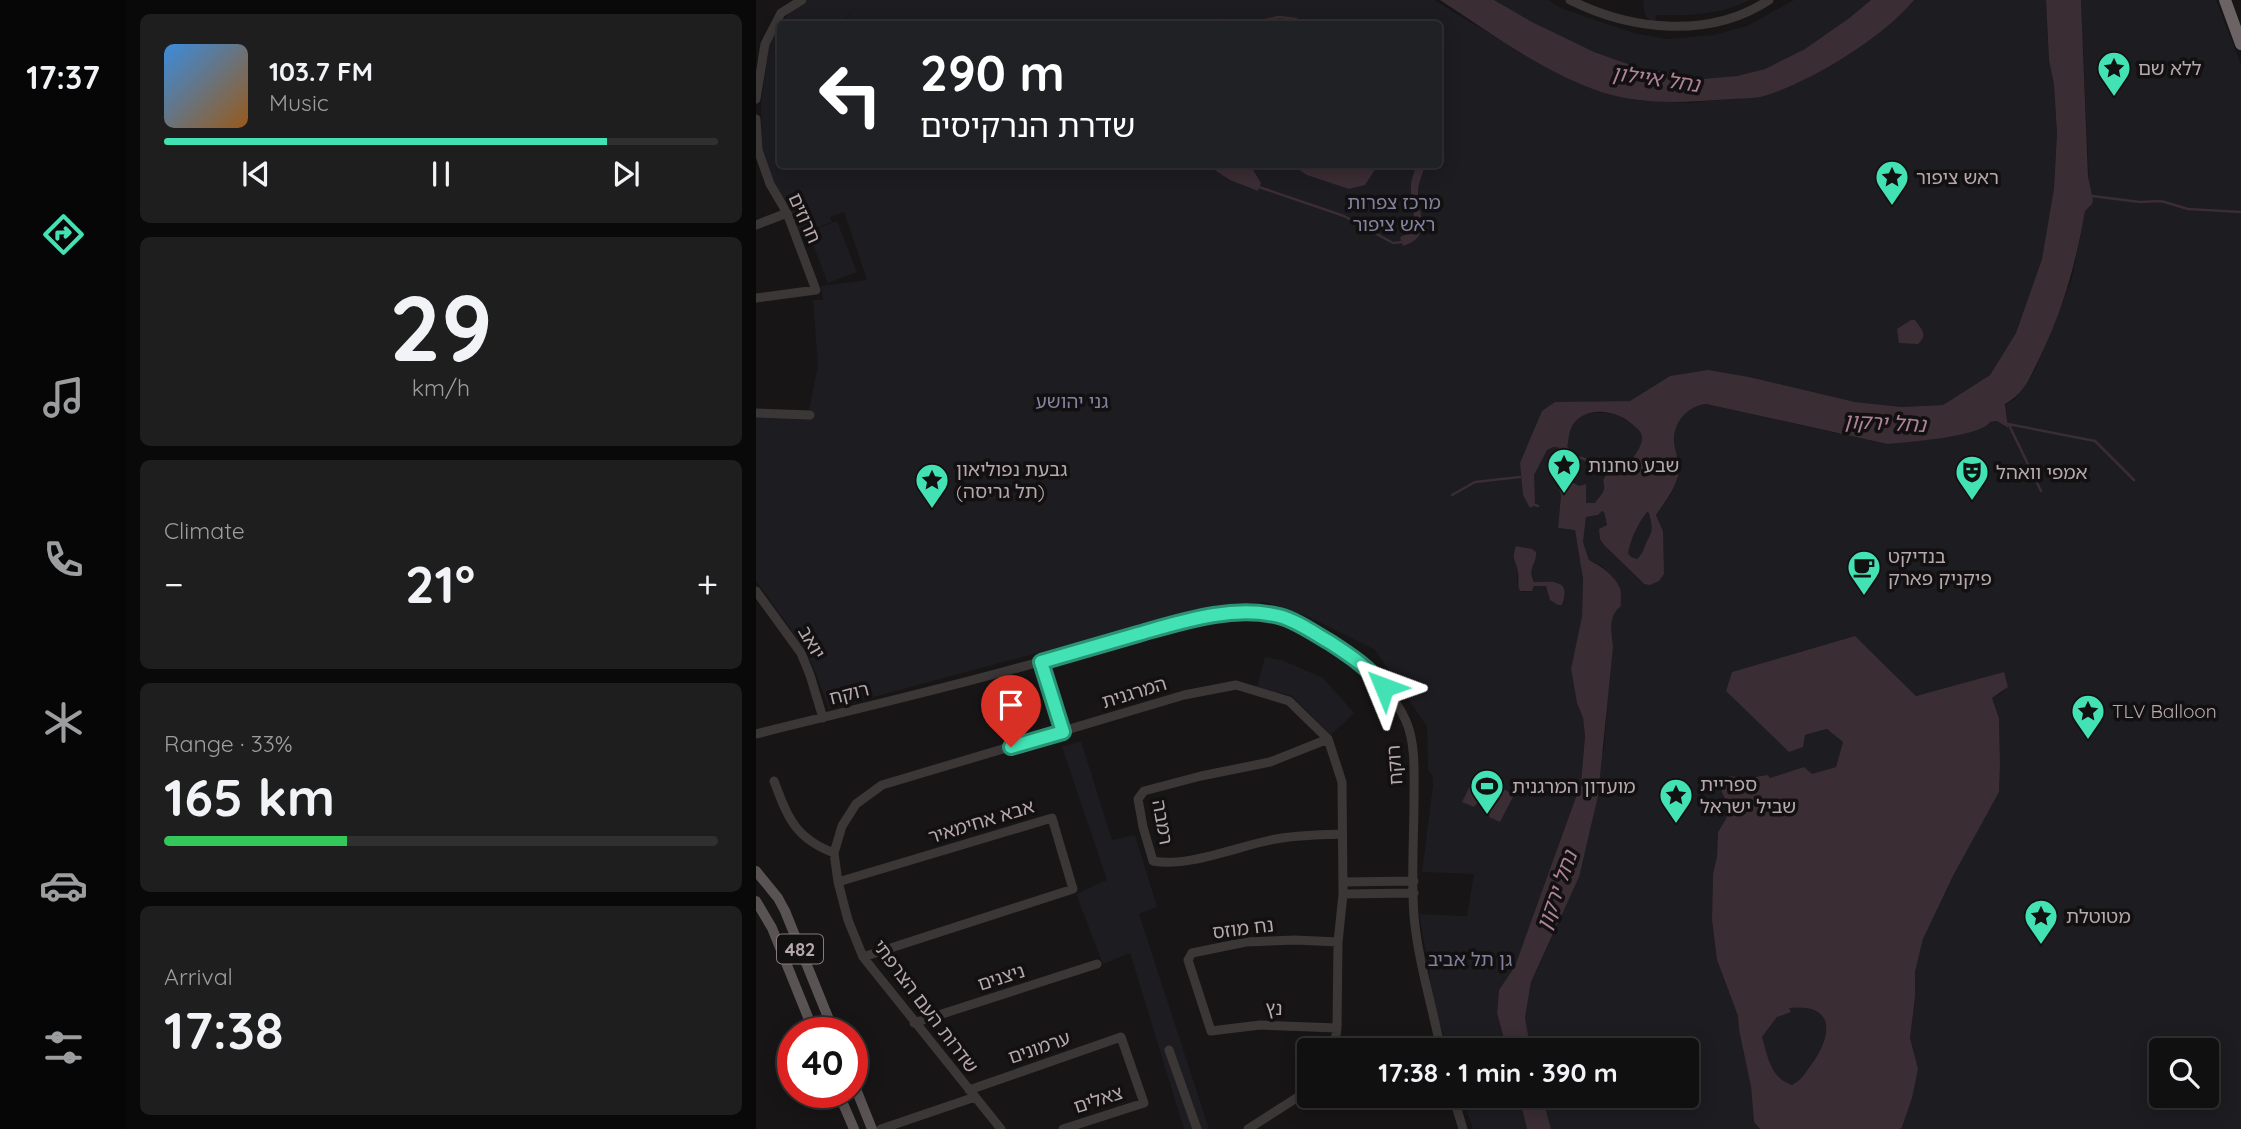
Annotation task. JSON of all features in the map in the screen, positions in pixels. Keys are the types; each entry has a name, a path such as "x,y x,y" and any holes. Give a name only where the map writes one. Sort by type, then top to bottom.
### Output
{"highway":[{"path":"2225,0 2241,44"}],"main road":[{"name":"482","path":"756,871 785,911 828,1017"},
{"name":"482","path":"756,901 772,928 808,1017"},
{"path":"845,1108 854,1129"},
{"path":"864,1108 872,1129"}],"street":[{"path":"756,99 765,44 781,13 802,0"},
{"path":"1570,0 1617,17 1662,27 1716,23 1745,15 1769,0"},
{"name":"חרוזים","path":"756,119 758,150 769,184 787,213 816,290 756,298"},
{"path":"756,225 787,213"},
{"path":"756,413 810,415"},
{"name":"יואב","path":"756,592 801,653 823,718"},
{"name":"רוקח","path":"756,734 1041,662 1166,626 1232,613 1261,613 1282,617 1349,654 1374,674 1395,699 1407,722 1414,767 1414,894 1418,952 1439,1038"},
{"path":"1041,662 1063,732"},
{"name":"המרגנית","path":"834,853 842,826 856,804 882,785 1184,695 1236,685 1289,701 1328,739 1342,782 1343,894 1338,942 1336,1038"},
{"name":"רמבה","path":"1328,739 1270,762 1143,791 1138,799 1153,861 1194,859 1278,839 1342,834"},
{"path":"774,781 786,814 797,830 814,846 834,853"},
{"name":"אבא אחימאיר","path":"838,883 1052,818 1073,889 863,957"},
{"name":"שדרות העם הצרפתי","path":"834,853 838,883 848,920 863,957 1001,1129"},
{"path":"1343,882 1414,881"},
{"path":"1343,894 1414,894"},
{"name":"נח מוזס","path":"1210,1031 1188,960 1192,953 1246,942 1338,942"},
{"name":"ניצנים","path":"914,1023 1097,964"},
{"name":"נץ","path":"1210,1031 1260,1025 1337,1028"},
{"name":"ערמונים","path":"881,1129 1121,1037 1144,1102"},
{"path":"1169,1050 1197,1129"},
{"path":"1248,1129 1297,1098"},
{"name":"צאלים","path":"1063,1129 1144,1102"},
{"path":"1457,1108 1463,1129"}],"green space":[{"name":"גני יהושע","path":"808,0 1434,0 1538,63 1600,91 1636,100 1689,103 1729,99 1800,82 1860,46 1914,0 2046,0 2057,133 2054,188 2042,259 2016,333 1990,375 1943,405 1902,407 1855,402 1749,377 1670,376 1630,401 1598,401 1584,414 1606,413 1618,416 1638,428 1642,439 1636,454 1620,473 1607,465 1596,471 1606,474 1603,481 1604,491 1595,503 1586,504 1579,486 1574,481 1556,483 1561,495 1558,528 1575,530 1583,579 1582,616 1571,669 1585,736 1581,783 1515,966 1499,990 1497,1013 1504,1038 1444,1038 1431,993 1419,914 1467,916 1474,874 1422,872 1433,784 1433,777 1428,770 1427,727 1375,650 1307,616 1264,602 1193,611 829,709 813,666 756,581 756,413 809,411 818,365 813,300 823,300 821,286 867,280 844,212 830,217 832,222 798,235 771,182 762,150 761,104 769,46 777,30 777,168 1442,168 1442,21 844,21 854,9 842,21 782,21","holes":["1535,560 1531,569 1534,582 1557,582 1565,592 1563,605 1549,597 1546,586 1534,586 1532,591 1522,592 1517,583 1518,570"]},
{"path":"1494,0 1548,0 1563,9 1634,33 1666,39 1713,35 1747,26 1794,0 1871,0 1820,39 1779,63 1730,77 1695,78 1659,73 1589,50"},
{"path":"1643,0 1750,0 1727,9 1704,13 1656,15 1655,22 1647,17"},
{"path":"2081,0 2216,0 2241,64 2241,1129 1900,1129 1912,1098 1917,1069 1910,1038 1915,972 1923,939 1953,876 1999,792 1999,718 1992,698 2008,686 2003,673 1916,696 1855,636 1732,672 1727,691 1805,735 1828,729 1843,742 1836,767 1812,775 1804,768 1770,778 1768,775 1748,778 1729,776 1723,797 1728,807 1726,819 1718,832 1713,874 1712,920 1717,960 1738,1016 1751,1087 1754,1122 1760,1129 1551,1129 1545,1108 1699,1108 1699,1038 1529,1038 1525,1019 1531,982 1557,927 1604,748 1613,647 1611,626 1621,594 1620,588 1602,566 1589,560 1583,542 1586,517 1604,512 1607,525 1601,531 1604,545 1643,584 1663,531 1656,515 1678,477 1675,430 1684,414 1700,405 1706,404 1836,433 1997,421 2007,428 2006,404 2015,399 2033,374 2072,278 2085,211 2090,206"},
{"path":"837,221 857,272 828,283 808,232"},
{"path":"1647,512 1651,531 1637,559 1628,553 1635,531"},
{"path":"1265,657 1282,660 1323,678 1354,713 1331,735 1292,696 1257,687"},
{"path":"1081,741 1112,840 1135,835 1157,907 1139,914 1209,1129 1184,1129 1130,953 1103,964 1076,894 1107,880 1062,747"},
{"path":"1805,1007 1816,1010 1823,1015 1826,1023 1826,1032 1818,1054 1803,1076 1792,1085 1774,1072 1762,1037 1777,1017 1789,1008"},
{"path":"1466,1108 1522,1108 1527,1129 1473,1129"}],"water":[{"name":"נחל איילון","path":"1440,0 1494,0 1594,52 1636,67 1701,79 1737,76 1765,69 1805,49 1871,0 1914,0 1884,29 1845,57 1782,90 1756,98 1666,102 1617,96 1579,84 1518,51"},
{"name":"נחל ירקון","path":"2046,0 2081,0 2088,176 2093,200 2085,211 2068,286 2048,339 2027,383 2018,395 2005,404 2008,428 1997,421 1959,435 1888,444 1706,404 1700,405 1684,414 1675,430 1678,477 1656,515 1663,531 1664,574 1659,581 1650,585 1644,584 1604,545 1599,529 1607,525 1604,512 1586,517 1583,542 1589,560 1611,575 1621,592 1621,606 1611,625 1613,647 1598,796 1579,877 1531,982 1525,1018 1529,1038 1504,1038 1497,1013 1499,990 1515,966 1581,783 1585,736 1571,669 1582,616 1583,579 1575,530 1558,528 1561,495 1556,482 1568,481 1579,486 1586,484 1586,503 1595,503 1604,491 1603,481 1606,474 1603,471 1597,474 1596,471 1607,465 1620,473 1638,451 1642,441 1640,431 1619,416 1595,412 1580,417 1571,429 1567,448 1553,447 1547,450 1534,475 1535,505 1530,508 1523,495 1520,463 1542,411 1555,402 1630,401 1670,376 1708,370 1855,402 1902,407 1943,405 1990,375 2016,333 2042,259 2054,188 2057,133 2054,85 2049,60","holes":["1647,512 1651,525 1643,551 1637,559 1631,557 1628,553 1629,547"]},
{"path":"1212,168 1252,168 1261,183 1258,191 1230,180"},
{"path":"1296,168 1376,168 1365,185 1349,189 1307,175"},
{"path":"1415,168 1424,168 1418,188 1421,231 1412,242 1403,246 1400,237 1412,228 1414,222 1412,181"},
{"path":"1915,320 1920,326 1923,338 1918,344 1899,343 1897,329"},
{"path":"1516,546 1536,552 1532,569 1534,582 1553,582 1562,586 1562,605 1550,600 1546,586 1534,586 1532,591 1520,591 1514,557"},
{"path":"1855,636 1916,696 2004,672 2008,687 1992,698 1999,718 1999,792 1953,876 1923,939 1915,972 1910,1038 1918,1069 1912,1098 1900,1129 1760,1129 1754,1122 1751,1087 1738,1016 1717,960 1712,920 1713,874 1718,832 1726,819 1728,807 1720,787 1729,776 1748,778 1768,775 1770,778 1804,767 1812,774 1836,767 1843,742 1827,729 1805,735 1803,747 1789,752 1726,691 1732,672","holes":["1789,1008 1805,1008 1823,1016 1826,1033 1811,1065 1801,1079 1792,1085 1774,1072 1762,1037 1777,1017 1791,1012"]},
{"path":"1491,782 1514,795 1500,822 1489,817 1488,798 1483,796 1474,807 1462,802 1471,784"},
{"path":"1522,1108 1545,1108 1551,1129 1527,1129"}],"waterway":[{"path":"1261,21 1279,17 1301,21"},
{"path":"1216,21 1238,21"},
{"path":"1259,187 1344,216 1393,243 1402,242"},
{"path":"2092,196 2140,202 2161,201 2188,209 2241,212"},
{"path":"2008,424 2095,441 2134,480"},
{"path":"2009,425 2041,491"},
{"path":"1559,456 1560,448"},
{"path":"1567,448 1572,457 1582,458 1601,467"},
{"path":"1452,495 1475,482 1520,477"}],"place":[{"name":"ללא שם","path":"2114,98"},
{"name":"ראש ציפור","path":"1892,207"},
{"name":"שבע טחנות","path":"1564,495"},
{"name":"אמפי וואהל","path":"1972,502"},
{"name":"גבעת נפוליאון (תל גריסה)","path":"932,510"},
{"name":"בנדיקט פיקניק פארק","path":"1864,597"},
{"name":"TLV Balloon","path":"2088,741"},
{"name":"מועדון המרגנית","path":"1487,816"},
{"name":"ספריית שביל ישראל","path":"1676,825"},
{"name":"מטוטלת","path":"2041,946"}],"route":[{"path":"1011,747 1063,732 1041,662 1166,626 1211,616 1261,613 1295,622 1349,654 1374,674 1384,687"}],"park label":[{"name":"מרכז צפרות ראש ציפור","path":"1394,213"},
{"name":"גן תל אביב","path":"1470,959"}]}
